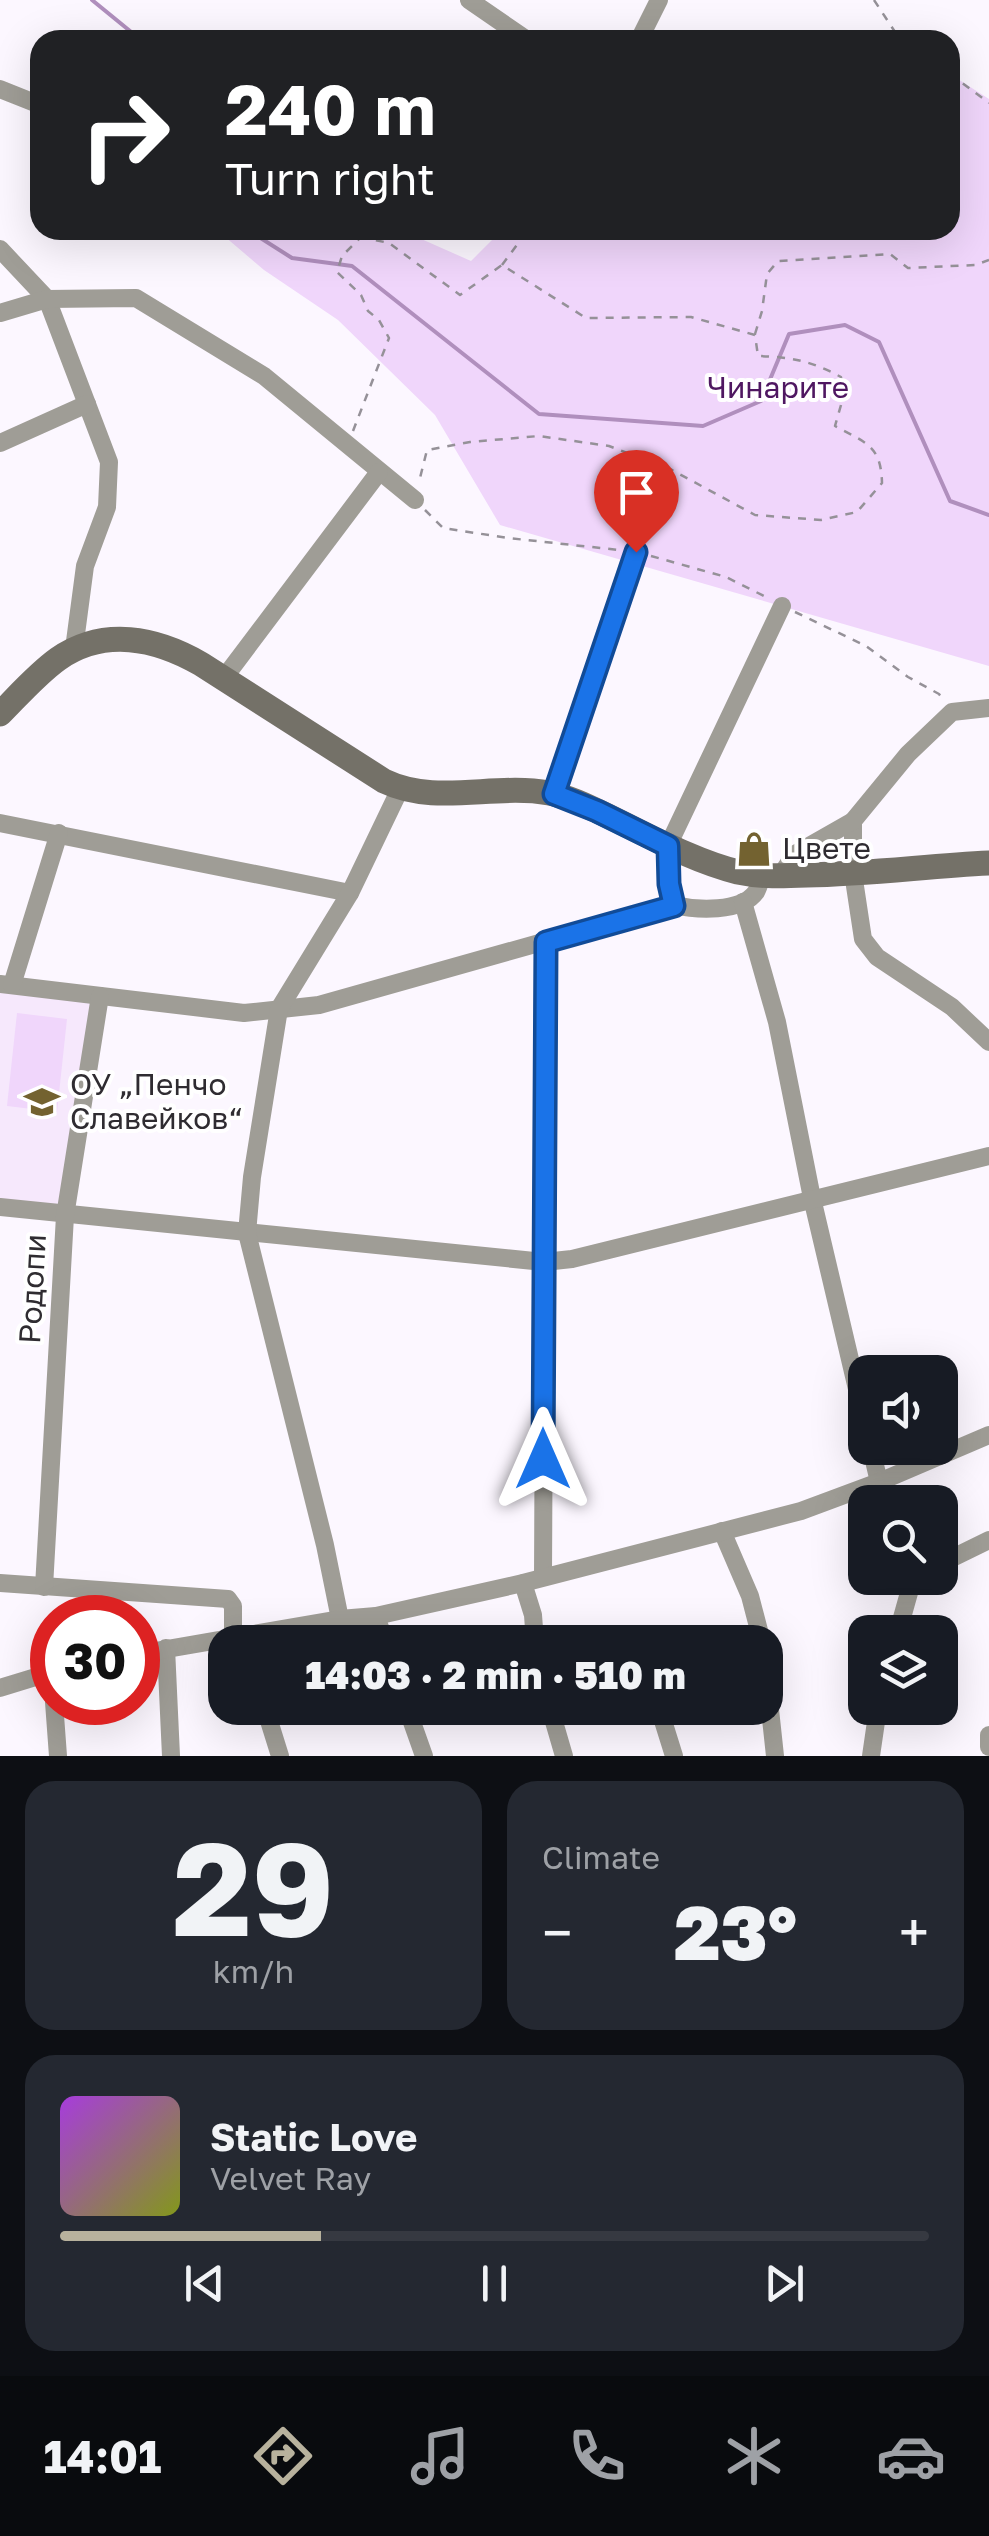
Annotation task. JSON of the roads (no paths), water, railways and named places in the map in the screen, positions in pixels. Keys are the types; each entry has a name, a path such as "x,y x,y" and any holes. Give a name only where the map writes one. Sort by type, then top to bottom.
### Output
{"street":[{"path":"468,0 512,30"},
{"path":"644,30 659,0"},
{"path":"0,88 30,100"},
{"path":"0,248 46,299 109,462 107,507 85,566 74,649"},
{"path":"0,313 46,299 136,298 264,376 415,500"},
{"path":"0,444 87,404"},
{"path":"224,678 378,472"},
{"path":"554,794 636,552"},
{"path":"674,906 668,846 782,606"},
{"path":"0,714 55,661 74,649 110,640 148,641 175,649 400,789 436,794 554,794 668,846 737,872 771,876 989,863"},
{"path":"59,833 6,985 244,1013 319,1005 674,906 708,910 742,902 795,854 853,821 908,754 952,712 987,707"},
{"path":"340,1619 247,1233 279,1009 350,892 400,789"},
{"path":"853,821 853,873 862,940 878,957 952,1007 989,1042"},
{"path":"0,822 350,892"},
{"path":"742,902 777,1022 849,1355"},
{"path":"543,1577 546,942"},
{"name":"Родопи","path":"44,1587 65,1216 100,996"},
{"path":"0,1208 544,1262 989,1156"},
{"path":"309,1625 376,1616 523,1584 801,1510 989,1435"},
{"path":"875,1465 880,1485"},
{"path":"722,1530 750,1596 758,1625"},
{"path":"958,1555 989,1540"},
{"path":"0,1583 228,1599 238,1625"},
{"path":"523,1584 534,1625"},
{"path":"376,1616 379,1625"},
{"path":"160,1649 208,1642"},
{"path":"166,1648 171,1756"},
{"path":"0,1688 30,1679"},
{"path":"56,1725 58,1756"},
{"path":"271,1725 280,1756"},
{"path":"413,1725 424,1756"},
{"path":"555,1725 564,1756"},
{"path":"664,1725 674,1756"},
{"path":"772,1725 775,1756"},
{"path":"871,1756 876,1725"},
{"path":"989,1735 989,1747"}],"waterway":[{"path":"92,0 129,30"},
{"path":"264,240 292,258 352,266 539,414 703,426 761,401 789,334 845,325 879,342 950,501 989,515"}],"place":[{"name":"Цвете","path":"754,849"},
{"name":"ОУ „Пенчо Славейков“","path":"42,1102"}],"park label":[{"name":"Чинарите","path":"778,388"}]}
